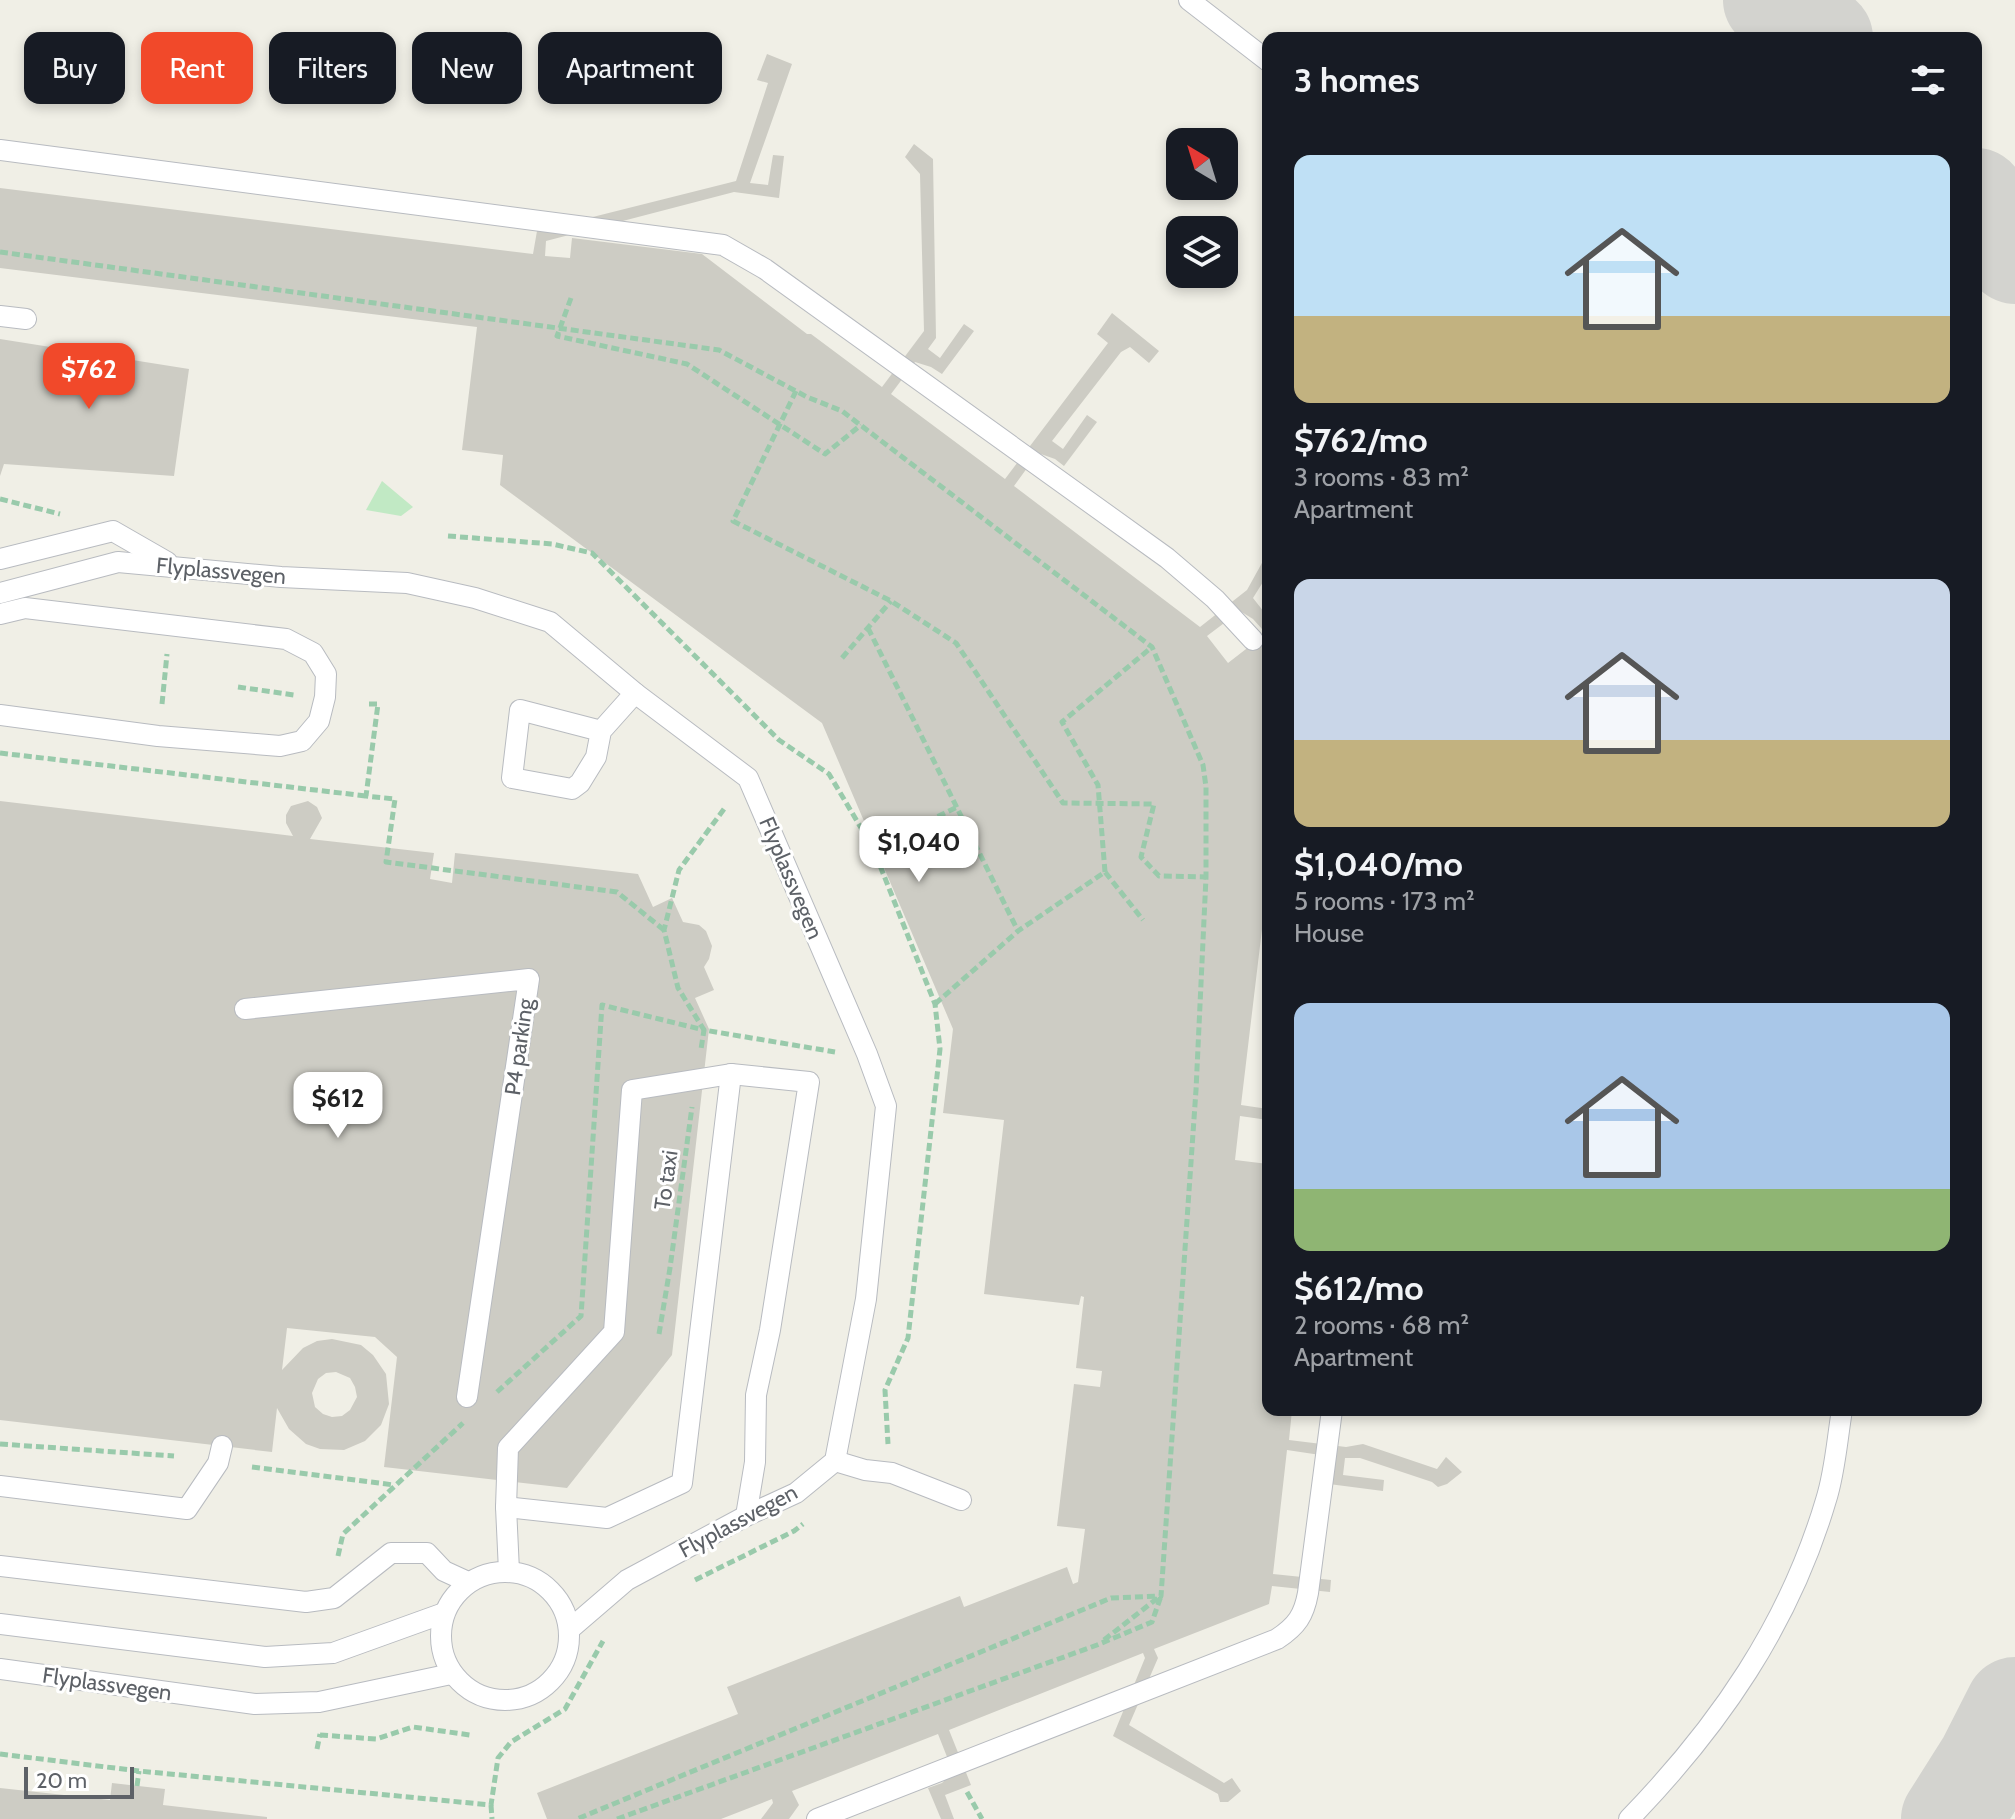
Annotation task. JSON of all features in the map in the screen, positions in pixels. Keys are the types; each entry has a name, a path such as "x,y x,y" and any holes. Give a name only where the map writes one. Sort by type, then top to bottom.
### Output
{"lane":[{"path":"1189,0 1262,56"},
{"path":"0,150 723,245 765,269 1167,558 1215,599 1253,640"},
{"path":"0,316 26,319"},
{"path":"0,559 113,531 174,566"},
{"name":"Flyplassvegen","path":"0,593 118,562 281,577 407,583 475,598 550,622 635,693 748,778 867,1054 886,1106 866,1299 835,1461 796,1493 746,1516 627,1580 570,1629"},
{"path":"0,614 25,608 286,639 313,653 326,674 319,721 302,741 280,746 158,736 0,715"},
{"path":"601,731 520,710 512,778 572,789 580,783 596,757 601,731 635,693"},
{"name":"P4 parking","path":"245,1009 529,979 467,1397"},
{"path":"506,1507 607,1518 682,1483 731,1074"},
{"path":"509,1571 506,1507 508,1448 614,1332 632,1090 731,1074 809,1082 770,1330 756,1395 755,1462 746,1516"},
{"path":"817,1819 1277,1639 1294,1628 1304,1613 1308,1593 1331,1416"},
{"path":"1629,1819 1678,1768 1734,1695 1779,1619 1806,1562 1827,1497 1841,1416"},
{"path":"0,1486 187,1509 218,1463 222,1446"},
{"path":"835,1461 865,1470 892,1473 961,1500"},
{"path":"0,1566 306,1602 334,1598 391,1553 427,1553 444,1571 468,1582"},
{"path":"509,1571 537,1580 559,1600 570,1629 566,1658 550,1683 524,1699 497,1701 472,1693 451,1674 440,1644 444,1613 468,1582 488,1573 509,1571"},
{"path":"0,1624 265,1657 333,1653 444,1613"},
{"name":"Flyplassvegen","path":"0,1669 255,1704 319,1702 451,1674"}],"path":[{"path":"0,252 719,350 796,391 842,411 1152,647 1203,765 1206,787 1206,877 1196,1090 1161,1596 1152,1622 1097,1645 617,1819"},
{"path":"571,298 557,336 687,364 825,454 861,425"},
{"path":"796,391 733,521 891,601 956,643 1063,803 1154,804 1141,857 1159,876 1206,877"},
{"path":"0,499 61,515"},
{"path":"448,536 552,544 592,553"},
{"path":"842,658 891,601"},
{"path":"868,628 1018,931"},
{"path":"162,704 168,645"},
{"path":"1143,920 1105,872 1103,817 1098,785 1062,722 1152,647"},
{"path":"238,687 294,695"},
{"path":"366,796 378,704 369,704"},
{"path":"0,753 395,799 386,862 617,892 664,930"},
{"path":"873,848 957,807"},
{"path":"724,809 679,870 664,930 678,988 704,1030 842,1053"},
{"path":"935,1004 1018,931 1105,872"},
{"name":"To taxi","path":"659,1334 704,1030"},
{"path":"888,1441 892,1473"},
{"path":"0,1444 174,1456"},
{"path":"252,1467 395,1485"},
{"path":"684,1585 794,1531 805,1522"},
{"path":"1097,1645 1161,1596"},
{"path":"577,1819 1111,1598 1161,1596"},
{"path":"492,1819 498,1758 511,1742 565,1709 608,1632"},
{"path":"317,1749 320,1721"},
{"path":"320,1735 376,1739 413,1727 470,1735"},
{"path":"0,1754 139,1771 491,1805"},
{"path":"137,1786 139,1771"},
{"path":"964,1787 982,1819"}],"green space":[{"path":"382,481 413,507 401,516 366,510"}],"building":[{"path":"767,54 792,64 750,183 768,185 773,155 784,156 779,198 734,192 546,241 545,256 570,258 572,238 702,254 882,387 924,331 920,174 905,157 914,144 933,159 936,338 928,349 940,358 964,324 974,331 942,374 915,362 891,394 1005,479 1108,343 1097,334 1112,313 1159,351 1149,363 1130,347 1121,352 1052,441 1063,449 1087,415 1097,422 1064,466 1038,453 1014,486 1200,627 1247,590 1262,563 1262,584 1253,598 1262,609 1262,629 1240,611 1207,636 1228,663 1262,637 1262,929 1241,1105 1262,1108 1262,1119 1240,1116 1235,1160 1262,1163 1262,1416 1291,1416 1289,1440 1346,1447 1363,1444 1437,1469 1446,1457 1462,1472 1438,1487 1432,1482 1360,1458 1345,1458 1343,1475 1384,1480 1383,1491 1329,1484 1327,1456 1287,1450 1273,1574 1331,1580 1330,1592 1272,1586 1269,1604 1154,1649 1158,1658 1129,1725 1224,1783 1232,1778 1241,1791 1228,1802 1220,1802 1218,1794 1113,1736 1145,1658 1143,1653 949,1730 971,1785 945,1795 954,1819 941,1819 928,1788 942,1783 953,1772 938,1734 792,1791 799,1805 789,1819 761,1819 773,1803 772,1799 721,1819 547,1819 537,1793 738,1714 727,1687 960,1596 964,1607 1067,1567 1073,1584 1078,1582 1085,1529 1057,1526 1074,1384 1100,1387 1102,1371 1076,1368 1084,1297 1081,1296 1079,1305 984,1294 1004,1120 943,1113 953,1029 822,723 500,485 503,455 462,450 477,327 0,268 0,188 533,254 537,231 736,181 768,83 757,80"},
{"path":"0,339 189,369 174,476 4,464 0,476"},
{"path":"0,801 293,836 286,823 286,815 291,806 308,801 317,807 322,818 310,839 434,853 430,879 452,883 455,853 638,874 653,907 672,898 683,922 699,925 706,931 712,946 704,967 714,990 695,998 709,1029 672,1355 567,1488 384,1467 397,1357 375,1337 287,1328 282,1370 303,1348 317,1341 332,1339 361,1345 373,1355 386,1374 389,1404 381,1425 365,1441 344,1450 320,1449 306,1444 289,1429 277,1408 272,1452 0,1420","holes":["336,1372 350,1378 357,1397 350,1410 342,1416 332,1417 315,1407 312,1393 318,1379 326,1373"]},
{"path":"112,1783 165,1789 163,1805 267,1819 0,1819 0,1788 110,1800"}],"taxiway":[{"path":"1773,0 1815,32"},
{"path":"1982,207 2015,254"},
{"path":"1951,1819 1987,1762 2015,1707"}]}
